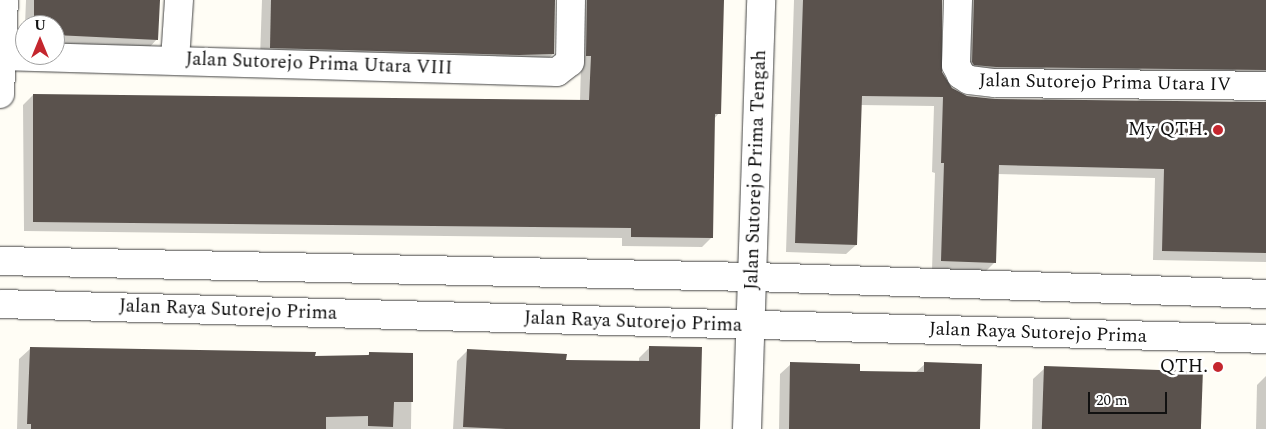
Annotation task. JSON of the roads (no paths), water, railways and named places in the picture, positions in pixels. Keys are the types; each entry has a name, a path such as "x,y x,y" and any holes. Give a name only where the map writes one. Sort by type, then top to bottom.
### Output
{"street":[{"path":"0,94 4,0"},
{"path":"175,60 179,0"},
{"name":"Jalan Sutorejo Prima Utara VIII","path":"1,56 557,72 566,67 571,58 571,0"},
{"name":"Jalan Sutorejo Prima Tengah","path":"747,429 749,325 754,277 762,0"},
{"name":"Jalan Sutorejo Prima Utara IV","path":"958,0 956,65 961,75 970,80 995,83 1266,86"},
{"path":"0,261 754,277 1266,294"},
{"name":"Jalan Raya Sutorejo Prima","path":"0,304 1266,339"}],"place":[{"name":"My QTH.","path":"1218,130"},
{"name":"QTH.","path":"1218,367"}]}
